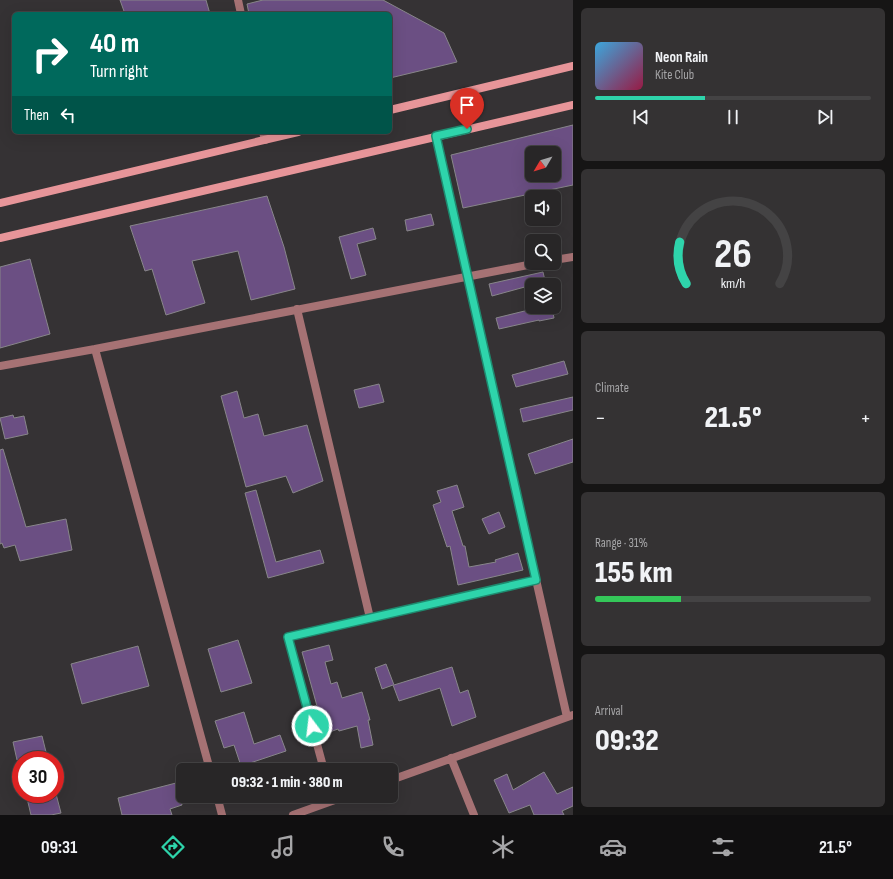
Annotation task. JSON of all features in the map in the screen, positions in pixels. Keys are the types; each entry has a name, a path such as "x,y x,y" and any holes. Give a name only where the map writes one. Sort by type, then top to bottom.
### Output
{"main road":[{"path":"392,110 573,66"},
{"path":"0,238 573,105"},
{"path":"0,203 264,136 281,134"}],"street":[{"path":"238,0 241,12"},
{"path":"398,777 570,716 536,580 436,136"},
{"path":"561,259 573,257"},
{"path":"0,366 525,265"},
{"path":"297,309 370,618"},
{"path":"95,348 208,763"},
{"path":"322,763 288,637 536,580"},
{"path":"451,758 474,815"},
{"path":"219,803 222,815"},
{"path":"293,815 321,803"}],"building":[{"path":"120,0 206,0 209,12 124,12"},
{"path":"263,0 383,0 444,33 457,62 392,78 392,12 249,12 247,4"},
{"path":"573,125 573,185 549,190 525,190 525,195 463,208 451,155"},
{"path":"267,196 284,247 295,289 251,300 238,251 192,261 205,303 166,315 152,269 145,271 130,226"},
{"path":"431,214 434,225 407,231 405,220"},
{"path":"373,228 376,239 357,244 366,275 351,279 339,237"},
{"path":"30,259 50,334 0,348 0,267"},
{"path":"543,272 544,278 525,278 525,287 492,296 489,284"},
{"path":"525,311 525,314 553,314 554,318 499,329 496,318"},
{"path":"564,361 568,374 516,387 512,375"},
{"path":"379,384 384,402 359,408 354,390"},
{"path":"237,391 244,418 258,414 264,436 307,425 323,481 293,493 286,476 246,487 221,396"},
{"path":"573,397 573,410 523,422 520,409"},
{"path":"13,415 14,418 24,416 28,434 5,439 0,418"},
{"path":"573,439 573,462 535,474 528,454"},
{"path":"3,449 26,527 66,519 72,550 20,561 15,545 4,548 2,543 0,544 0,450"},
{"path":"457,485 464,507 452,511 463,546 465,546 469,567 496,562 495,560 518,553 523,570 458,585 450,546 447,547 433,505 441,502 437,491"},
{"path":"256,490 276,562 320,550 324,563 268,578 245,493"},
{"path":"499,512 505,527 489,534 482,519"},
{"path":"238,640 252,683 221,692 208,649"},
{"path":"329,645 333,660 325,662 331,684 337,682 342,698 362,692 370,720 368,720 373,745 361,748 357,726 339,731 338,729 324,734 315,706 317,706 302,652"},
{"path":"138,646 149,686 82,704 71,664"},
{"path":"386,664 394,685 452,667 460,693 468,690 476,717 452,726 440,688 399,701 393,685 382,689 375,668"},
{"path":"244,712 254,744 280,735 286,751 250,763 240,763 234,745 224,748 215,721"},
{"path":"42,736 46,751 15,751 13,742"},
{"path":"544,772 557,794 573,787 573,806 562,811 564,815 534,815 530,805 509,813 494,780 507,774 513,790"},
{"path":"176,783 176,803 181,803 182,805 170,809 172,815 122,815 118,798"},
{"path":"28,803 58,803 61,813 51,815 31,815"}],"route":[{"path":"312,726 288,637 536,580 436,136 467,129"}]}
